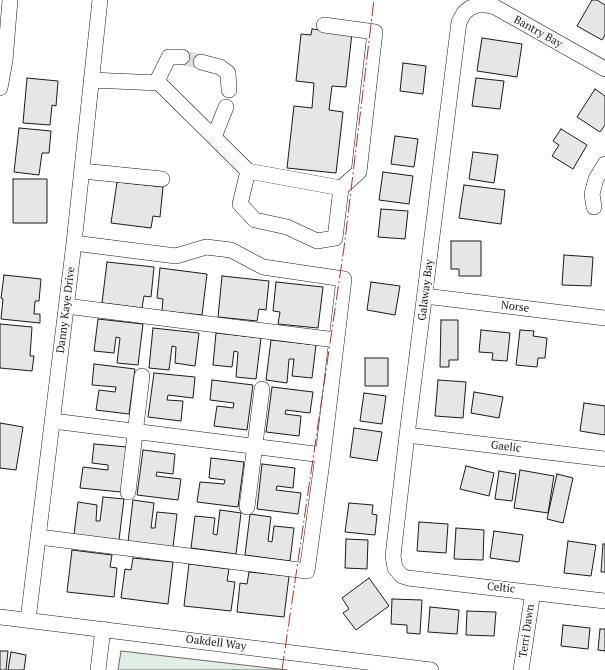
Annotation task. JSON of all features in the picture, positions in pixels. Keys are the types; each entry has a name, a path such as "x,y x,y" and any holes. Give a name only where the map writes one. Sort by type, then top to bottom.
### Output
{"street":[{"path":"0,87 5,61 10,0"},
{"name":"Danny Kaye Drive","path":"28,620 74,243 100,0"},
{"name":"Bantry Bay","path":"470,8 478,5 486,5 495,8 605,69"},
{"name":"Galaway Bay","path":"399,573 395,568 394,545 407,435 459,22 464,13 470,8"},
{"path":"248,171 240,204 255,220 287,227 317,241 335,238 341,188 359,172 375,32 324,25"},
{"path":"156,83 169,57 182,57"},
{"path":"202,62 220,67 228,73 229,90"},
{"path":"91,80 159,83 248,171 341,188"},
{"path":"214,138 226,107"},
{"path":"594,207 592,194 596,180 605,164"},
{"path":"82,171 162,179"},
{"path":"39,537 308,571 323,455 344,278 263,267 231,250 206,247 176,256 74,243"},
{"name":"Norse","path":"425,296 605,318"},
{"path":"66,306 336,340"},
{"path":"128,492 142,376"},
{"path":"247,507 262,389"},
{"path":"52,421 323,455"},
{"name":"Gaelic","path":"407,435 605,459"},
{"name":"Celtic","path":"399,573 408,578 605,600"},
{"name":"Terri Dawn","path":"521,670 532,592"},
{"name":"Oakdell Way","path":"0,617 103,630 329,663 431,670"},
{"path":"98,670 103,630"}],"green space":[{"path":"121,651 287,670 118,670"}],"building":[{"path":"592,0 597,0 605,5 605,35 602,40 577,26"},
{"path":"312,29 352,33 346,87 332,86 329,110 343,112 336,173 287,168 294,106 312,108 314,83 296,81 301,34 311,35"},
{"path":"482,38 522,44 517,77 477,71"},
{"path":"403,63 426,66 423,94 400,91"},
{"path":"27,78 58,81 56,106 52,105 50,125 23,123"},
{"path":"476,78 504,81 500,109 472,106"},
{"path":"595,89 605,96 605,125 600,132 577,117"},
{"path":"19,128 51,131 49,153 42,153 39,175 14,172"},
{"path":"561,129 587,145 573,169 552,156 559,145 553,141"},
{"path":"395,136 418,139 414,167 391,164"},
{"path":"473,152 498,155 494,183 469,179"},
{"path":"383,172 413,176 409,204 379,200"},
{"path":"13,179 47,179 47,223 13,223"},
{"path":"117,182 163,187 160,217 153,216 151,228 111,223"},
{"path":"464,185 505,190 501,224 459,218"},
{"path":"381,209 408,211 405,239 378,237"},
{"path":"451,241 481,241 481,276 459,276 459,269 451,269"},
{"path":"564,255 593,257 591,286 562,285"},
{"path":"107,262 154,267 151,297 144,296 142,308 102,303"},
{"path":"160,268 207,274 202,315 162,311 163,299 157,298"},
{"path":"4,275 41,279 39,301 35,301 34,314 40,314 40,323 1,319 3,299 1,298"},
{"path":"222,276 269,281 266,310 259,309 257,321 218,317"},
{"path":"276,282 323,287 318,328 278,324 280,312 273,311"},
{"path":"371,282 400,286 395,315 367,310"},
{"path":"98,319 143,324 138,365 117,363 120,338 116,337 114,353 94,351"},
{"path":"441,320 458,320 458,360 449,360 449,367 440,367"},
{"path":"0,324 32,327 30,356 34,356 32,371 0,368"},
{"path":"153,328 199,333 195,366 175,363 176,347 172,346 169,370 149,368"},
{"path":"481,330 510,333 507,361 492,360 493,353 479,352"},
{"path":"520,330 534,331 533,336 547,338 545,358 538,358 537,367 516,365"},
{"path":"216,333 261,338 256,379 236,377 238,352 234,351 232,367 213,365"},
{"path":"271,340 316,345 312,378 292,376 294,359 289,359 287,383 266,380"},
{"path":"365,358 388,358 388,386 365,386"},
{"path":"94,364 135,369 129,414 96,410 99,390 115,392 116,387 92,385"},
{"path":"154,373 195,377 193,398 168,395 167,400 183,401 181,421 148,417"},
{"path":"212,380 253,385 247,430 214,426 217,406 233,408 234,403 210,400"},
{"path":"438,380 466,382 463,418 435,416"},
{"path":"272,387 313,392 310,413 286,410 285,414 301,416 299,436 266,432"},
{"path":"474,392 503,397 499,418 471,413"},
{"path":"364,393 386,396 382,424 360,421"},
{"path":"584,403 605,406 605,435 580,431"},
{"path":"0,423 23,427 16,470 0,468"},
{"path":"354,428 382,432 377,461 350,457"},
{"path":"94,444 127,447 121,492 80,488 83,467 108,470 108,465 92,463"},
{"path":"143,450 175,454 173,474 157,472 156,476 181,479 178,500 137,495"},
{"path":"211,458 244,462 238,507 197,502 200,482 224,484 225,480 209,478"},
{"path":"262,464 295,468 293,488 277,486 276,490 301,493 298,514 257,509"},
{"path":"466,466 494,473 489,496 460,489"},
{"path":"520,470 554,476 548,513 514,508"},
{"path":"499,471 516,474 512,501 495,499"},
{"path":"557,474 573,478 563,523 547,519"},
{"path":"103,497 124,499 119,540 74,535 78,502 97,505 96,521 100,521"},
{"path":"133,500 154,503 151,528 155,528 157,512 177,514 173,547 128,542"},
{"path":"349,503 373,505 372,514 377,515 375,535 345,532"},
{"path":"220,510 241,513 236,554 191,548 195,516 215,518 213,534 217,535"},
{"path":"250,514 271,517 268,541 272,542 274,526 294,528 290,561 245,555"},
{"path":"419,522 448,524 446,553 417,551"},
{"path":"456,528 484,530 483,560 454,559"},
{"path":"494,531 523,535 519,562 490,558"},
{"path":"346,539 368,540 367,569 345,568"},
{"path":"568,541 596,545 591,576 564,573"},
{"path":"603,544 605,544 605,572 601,572"},
{"path":"72,550 112,555 110,567 117,568 114,597 67,592"},
{"path":"133,558 173,562 168,604 121,598 125,569 131,570"},
{"path":"189,564 229,569 227,581 235,582 231,611 184,606"},
{"path":"249,572 289,576 284,617 237,612 240,583 247,584"},
{"path":"369,578 389,606 356,630 343,613 349,609 342,598"},
{"path":"392,599 422,600 420,634 407,633 407,625 391,624"},
{"path":"430,607 459,610 457,634 428,632"},
{"path":"467,611 496,612 494,636 466,635"},
{"path":"563,625 590,628 588,649 561,646"},
{"path":"600,629 605,629 605,651 598,650"},
{"path":"0,651 8,651 6,670 0,670"},
{"path":"11,652 26,655 24,670 8,670"}],"tunnel":[{"path":"182,57 201,62"}],"power":[{"path":"282,670 344,248 374,0"}]}
